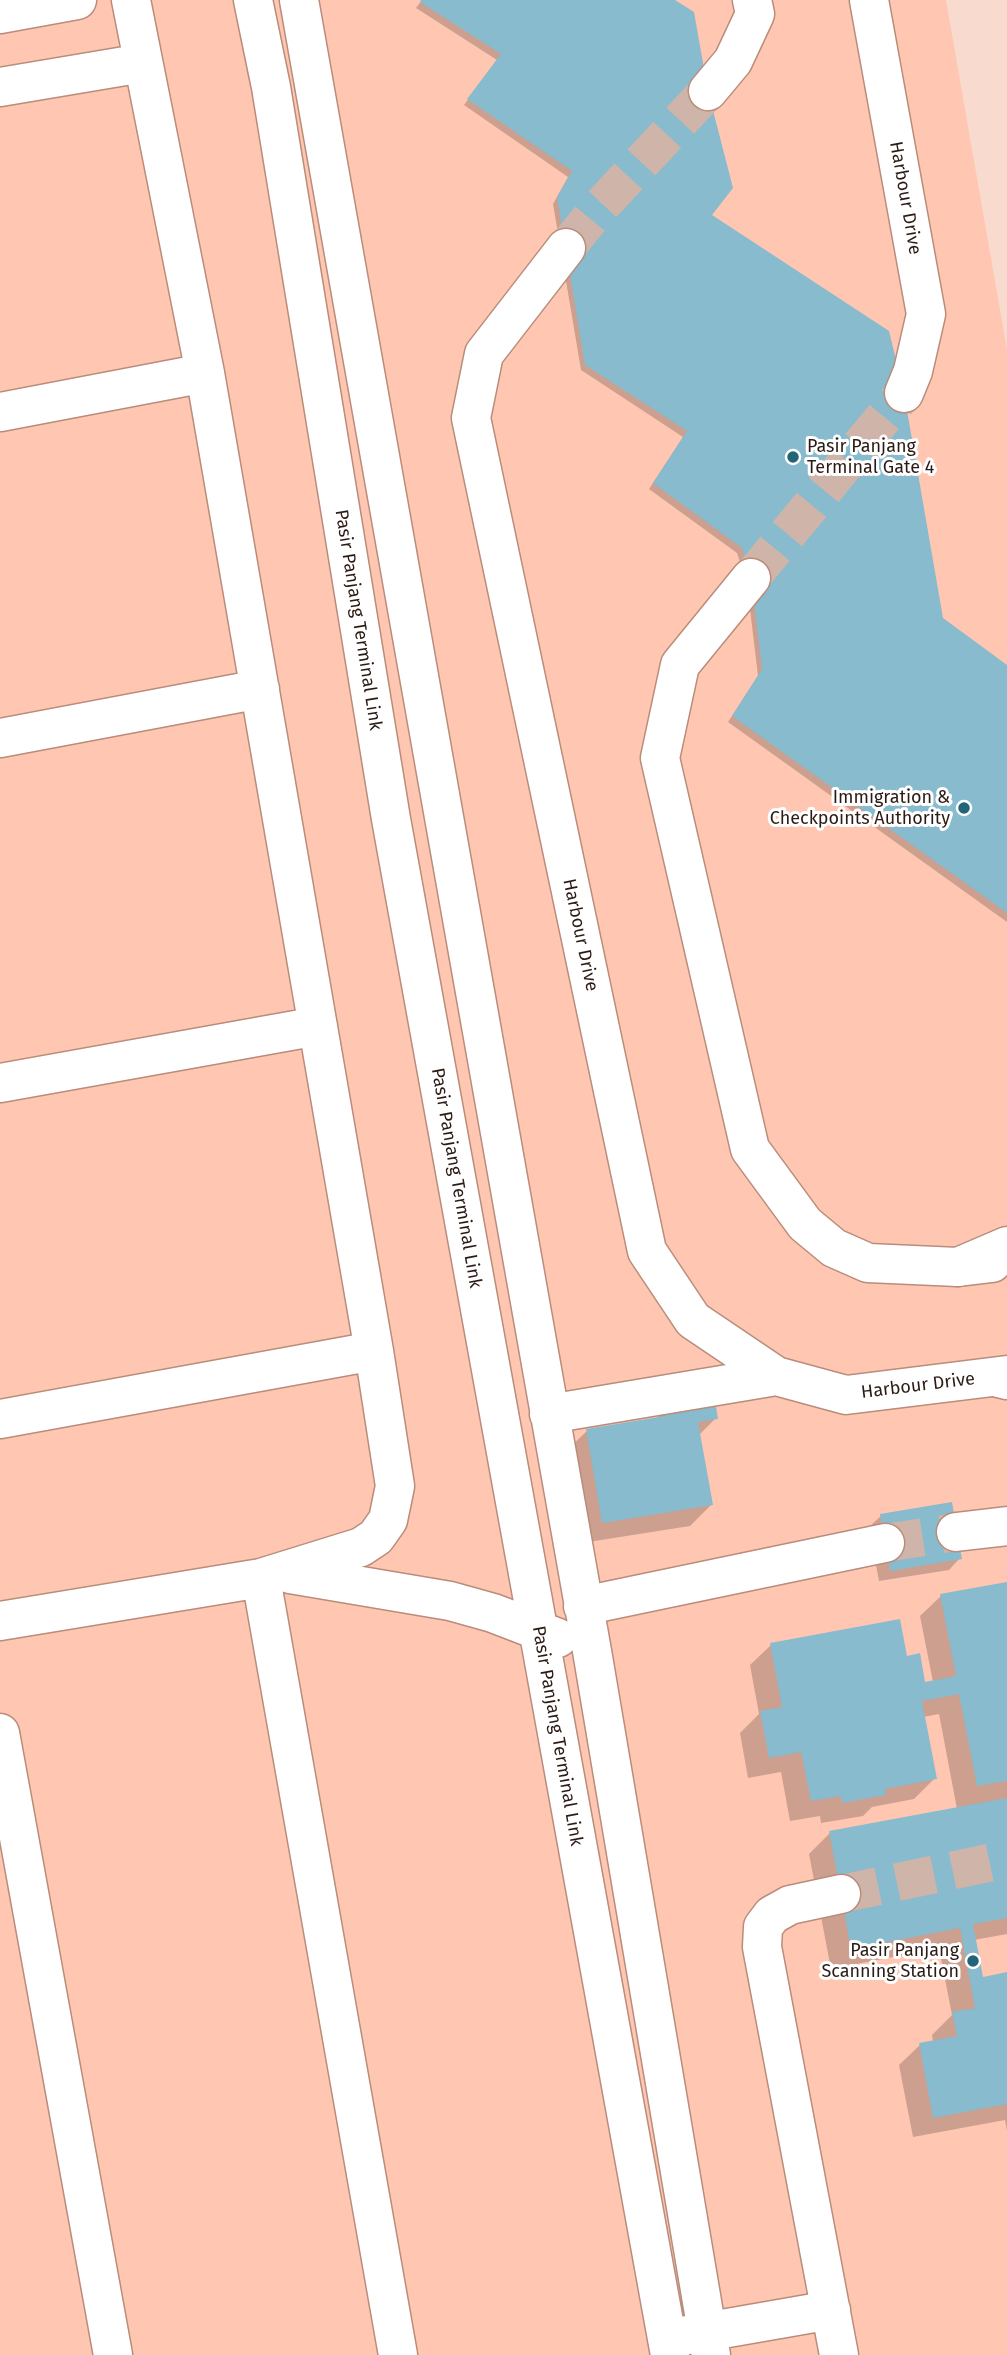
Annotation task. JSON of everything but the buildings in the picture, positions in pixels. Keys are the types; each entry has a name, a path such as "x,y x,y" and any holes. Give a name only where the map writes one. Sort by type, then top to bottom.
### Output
{"street":[{"path":"0,14 77,0"},
{"path":"0,1621 271,1575 361,1547 376,1537 388,1520 395,1486 205,373 131,0"},
{"name":"Pasir Panjang Terminal Link","path":"253,0 271,87 391,820 668,2346"},
{"path":"299,0 592,1651 709,2344"},
{"path":"708,91 733,61 755,14 752,0"},
{"name":"Harbour Drive","path":"869,0 926,314 914,371 904,393"},
{"path":"0,87 143,63"},
{"name":"Harbour Drive","path":"566,248 484,354 471,418 647,1251 693,1320 776,1376 846,1395 1003,1377"},
{"path":"0,412 205,373"},
{"path":"751,578 680,665 660,758 750,1149 805,1224 834,1248 868,1263 958,1267 1007,1261"},
{"path":"0,738 260,689"},
{"path":"0,1083 318,1026"},
{"path":"958,1267 1007,1245"},
{"path":"0,1419 374,1351"},
{"path":"549,1414 776,1376"},
{"path":"956,1532 1007,1525"},
{"path":"583,1606 885,1543"},
{"path":"271,1575 450,1601 493,1613 592,1651"},
{"path":"271,1575 398,2355"},
{"path":"0,1733 113,2355"},
{"path":"839,2355 762,1947 763,1927 772,1915 790,1905 841,1894"},
{"path":"668,2346 709,2344 831,2310"}],"shaded area":[{"path":"0,0 946,0 1007,350 1007,2355 0,2355"}],"tunnel":[{"path":"566,248 598,209 708,91"},
{"path":"751,578 904,393"},
{"path":"885,1543 956,1532"},
{"path":"841,1894 1007,1859"}],"place":[{"name":"Pasir Panjang Terminal Gate 4","path":"793,457"},
{"name":"Immigration & Checkpoints Authority","path":"964,808"},
{"name":"Pasir Panjang Scanning Station","path":"973,1961"}]}
